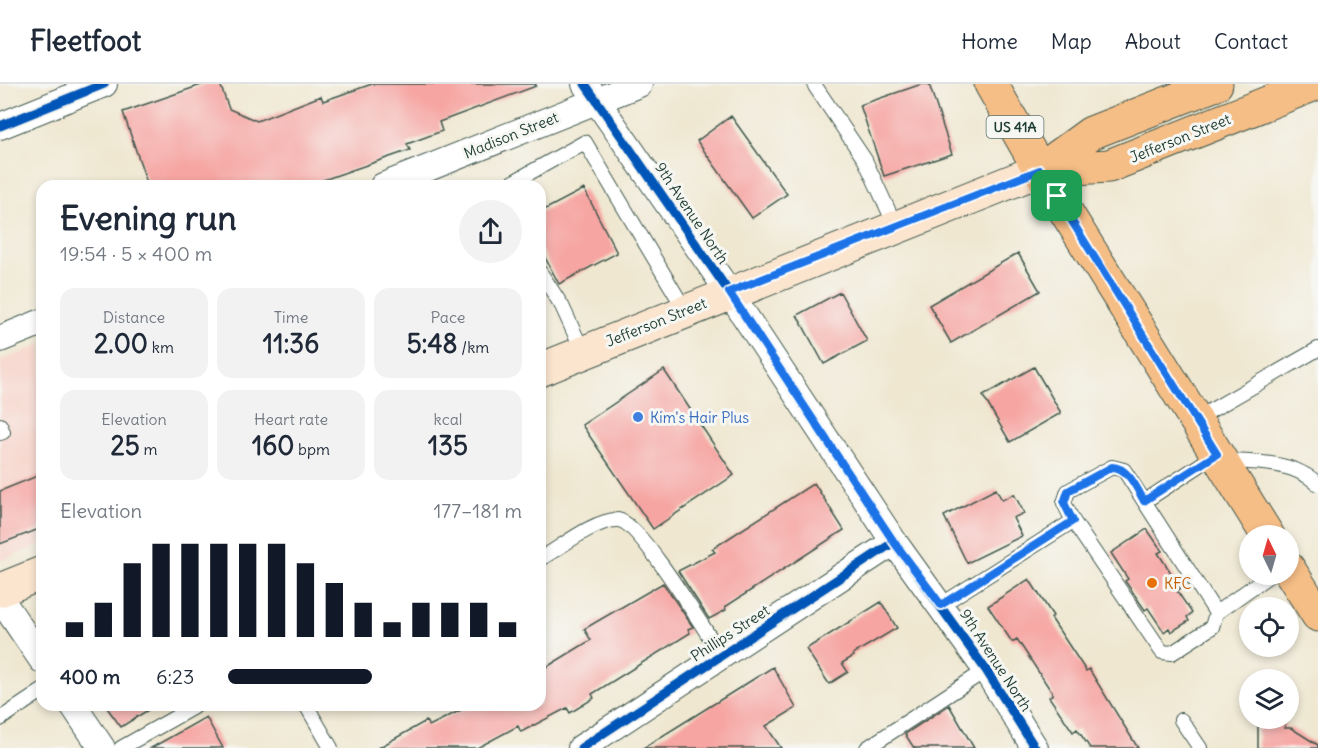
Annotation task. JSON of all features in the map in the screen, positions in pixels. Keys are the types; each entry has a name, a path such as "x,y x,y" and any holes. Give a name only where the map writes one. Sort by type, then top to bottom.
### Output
{"main road":[{"name":"US 41A","path":"991,84 1040,170 1261,525"},
{"name":"Jefferson Street","path":"546,367 729,292 1040,170 1091,133 1216,84"},
{"name":"Jefferson Street","path":"1040,170 1109,166 1315,84"},
{"path":"0,590 36,575"},
{"path":"1299,585 1318,615"}],"street":[{"path":"0,126 104,84"},
{"name":"Madison Street","path":"395,180 591,92 639,84"},
{"name":"9th Avenue North","path":"591,92 729,292 894,542 986,670 1035,748"},
{"path":"0,339 36,324"},
{"name":"Phillips Street","path":"582,748 894,542"},
{"path":"0,598 36,651"},
{"path":"77,711 102,748"}],"lane":[{"path":"817,85 865,160 896,227"},
{"path":"517,180 585,142 685,310"},
{"path":"546,281 562,306 583,352"},
{"path":"1196,419 1318,349"},
{"path":"1144,501 1219,457 1284,466 1303,473 1318,483"},
{"path":"1216,613 1124,470 1112,467 1068,491 1064,503 1073,521 1162,652 1172,652 1212,627 1216,613 1255,585"},
{"path":"546,556 596,526 618,519 628,522 649,547 722,656"},
{"path":"941,605 1073,521"},
{"path":"867,748 986,670"},
{"path":"0,719 36,696"},
{"path":"121,748 186,711"},
{"path":"309,711 331,748"},
{"path":"1181,720 1200,748"}],"shaded area":[{"path":"36,346 36,546 0,561 0,361"}],"building":[{"path":"204,84 220,84 229,109 257,121 321,96 323,101 372,84 536,84 536,86 439,122 442,131 407,144 410,150 323,180 146,180 123,112"},
{"path":"922,84 929,84 952,154 884,176 860,105"},
{"path":"731,116 787,194 752,218 697,141"},
{"path":"584,189 617,253 559,284 546,259 546,209"},
{"path":"1018,253 1040,291 951,343 929,305"},
{"path":"840,292 867,341 824,364 797,315"},
{"path":"1034,367 1061,413 1010,442 983,396"},
{"path":"664,370 734,475 653,529 582,425"},
{"path":"36,476 36,530 0,544 0,491"},
{"path":"814,483 844,530 725,607 726,610 709,619 678,571 715,552 712,549"},
{"path":"996,489 1002,500 1014,494 1024,513 1013,518 1022,536 967,563 944,516"},
{"path":"1147,529 1162,551 1158,553 1181,588 1177,591 1192,613 1187,617 1189,621 1171,632 1169,628 1164,632 1148,608 1145,610 1125,581 1128,579 1111,553"},
{"path":"1029,579 1053,616 1051,618 1086,671 1089,669 1138,748 1090,748 1077,729 1073,732 1049,697 1053,694 1017,639 1012,642 988,606"},
{"path":"663,583 693,627 688,629 690,633 592,694 594,698 570,713 567,708 521,732 518,726 477,748 378,748 426,721 429,726 459,711 546,711 546,667 591,640 584,629"},
{"path":"881,602 897,628 842,663 848,672 829,684 806,649"},
{"path":"773,667 796,708 766,726 781,748 643,748"},
{"path":"949,705 974,748 914,748 905,734"},
{"path":"109,711 146,711 121,727"},
{"path":"206,717 223,748 151,748"},
{"path":"1258,729 1293,729 1318,745 1318,748 1258,748"}],"cycle path":[{"path":"0,126 104,84"},
{"path":"585,84 729,292 894,542 986,670 1035,748"},
{"path":"581,748 894,542"}],"place":[{"name":"Kim's Hair Plus","path":"638,417"},
{"name":"KFC","path":"1152,583"}],"route":[{"path":"1040,170 1057,196 1217,454 1144,501 1124,470 1117,467 1112,467 1068,491 1064,503 1073,521 941,605 894,542 729,292 1040,170"}]}
